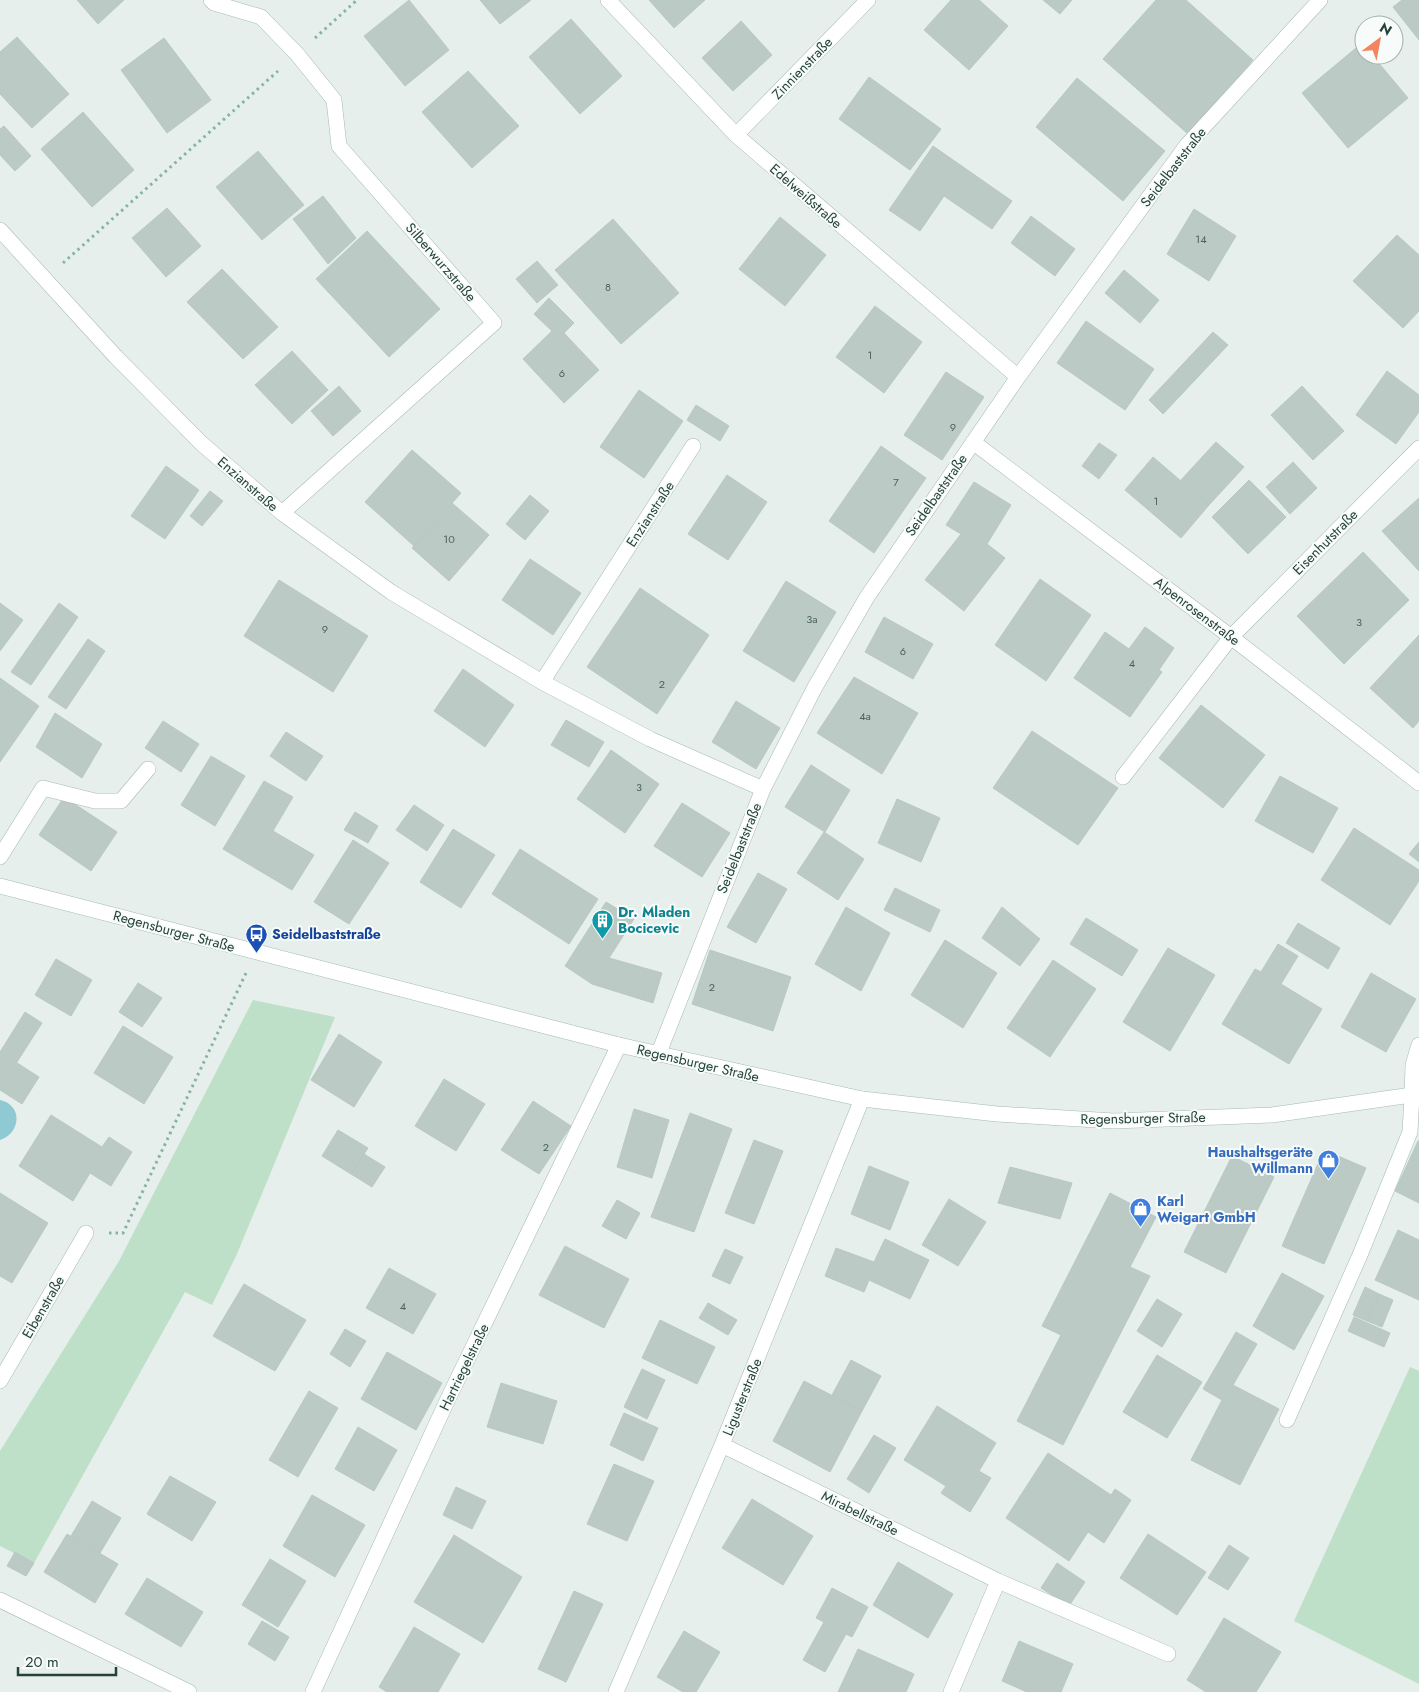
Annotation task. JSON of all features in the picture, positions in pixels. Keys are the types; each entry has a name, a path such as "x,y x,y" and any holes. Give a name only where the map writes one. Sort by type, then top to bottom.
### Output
{"street":[{"name":"Silberwurzstraße","path":"211,0 214,3 261,17 297,54 334,100 339,146 494,323 282,513"},
{"name":"Edelweißstraße","path":"608,0 736,135 1018,378"},
{"name":"Zinnienstraße","path":"736,135 868,0"},
{"name":"Seidelbaststraße","path":"658,1054 763,789 816,687 867,597 1018,378 1187,145 1320,0"},
{"name":"Enzianstraße","path":"0,230 44,280 201,443 282,513 390,592 542,682 650,738 763,789"},
{"name":"Alpenrosenstraße","path":"973,442 1231,637 1419,783"},
{"name":"Enzianstraße","path":"542,682 693,446"},
{"name":"Eisenhutstraße","path":"1123,777 1231,637 1419,448"},
{"path":"0,857 43,788 95,801 121,801 148,769"},
{"name":"Regensburger Straße","path":"0,886 619,1045 862,1099 997,1114 1114,1121 1272,1115 1415,1095"},
{"name":"Hartriegelstraße","path":"314,1692 447,1401 619,1045"},
{"path":"1287,1420 1360,1255 1410,1132 1415,1095 1413,1065 1419,1045"},
{"name":"Ligusterstraße","path":"616,1692 722,1445 862,1099"},
{"name":"Eibenstraße","path":"0,1382 86,1233"},
{"name":"Mirabellstraße","path":"722,1445 998,1582 1168,1654"},
{"path":"951,1692 998,1582"},
{"path":"0,1600 189,1692"}],"path":[{"path":"44,280 357,0"},
{"path":"86,1233 124,1233 256,952"}],"green space":[{"path":"253,1000 335,1017 237,1254 212,1305 185,1292 34,1563 0,1546 0,1451 119,1261"},
{"path":"1410,1367 1419,1371 1419,1684 1294,1621"}],"water":[{"path":"0,1100 13,1107 16,1119 12,1132 0,1140"}],"building":[{"path":"77,0 124,0 98,24"},
{"path":"409,0 449,50 405,86 364,36"},
{"path":"480,0 531,0 500,24"},
{"path":"649,0 705,0 674,28"},
{"path":"951,0 979,0 1008,26 969,70 924,30"},
{"path":"1043,0 1072,0 1060,14"},
{"path":"1156,0 1186,0 1253,60 1188,134 1103,59"},
{"path":"1402,0 1419,0 1419,40 1404,21 1404,15 1399,15 1393,7"},
{"path":"571,19 622,76 580,114 529,57"},
{"path":"741,21 772,55 733,91 702,58"},
{"path":"17,37 69,94 32,128 0,94 0,52"},
{"path":"164,38 211,100 167,133 121,70"},
{"path":"1354,50 1354,65 1380,65 1408,98 1348,148 1302,93"},
{"path":"468,71 519,126 472,168 422,112"},
{"path":"869,77 941,129 910,170 839,119"},
{"path":"1077,78 1165,151 1123,201 1036,127"},
{"path":"83,112 134,170 92,207 41,149"},
{"path":"4,126 31,156 15,171 0,155 0,129"},
{"path":"933,146 1012,201 992,229 944,196 920,231 889,210"},
{"path":"258,151 304,205 262,240 216,187"},
{"path":"323,196 356,238 328,264 293,219"},
{"path":"167,208 201,246 166,277 132,238"},
{"path":"1194,209 1236,236 1209,281 1167,254"},
{"path":"1031,216 1075,249 1055,276 1011,243"},
{"path":"780,217 826,255 785,306 739,269"},
{"path":"613,219 679,293 621,344 555,270"},
{"path":"367,231 440,309 389,357 316,279"},
{"path":"1397,235 1419,255 1419,311 1403,328 1353,281"},
{"path":"537,261 558,285 537,303 516,279"},
{"path":"222,269 278,327 243,359 187,302"},
{"path":"1124,270 1159,300 1140,323 1105,293"},
{"path":"549,298 574,323 564,333 599,370 564,403 523,359 552,331 534,314"},
{"path":"875,306 922,342 884,393 836,357"},
{"path":"1086,321 1154,369 1125,410 1057,363"},
{"path":"1213,332 1228,345 1163,414 1149,400"},
{"path":"292,351 328,390 292,424 255,385"},
{"path":"1387,371 1419,395 1419,412 1396,444 1356,415"},
{"path":"946,372 984,397 942,460 904,435"},
{"path":"339,386 361,411 333,436 311,411"},
{"path":"1302,386 1344,431 1313,460 1271,415"},
{"path":"639,390 683,421 644,478 600,447"},
{"path":"696,405 729,426 720,441 687,420"},
{"path":"1216,442 1244,467 1209,505 1181,480"},
{"path":"1099,443 1117,455 1099,479 1082,466"},
{"path":"881,446 926,478 874,553 829,521"},
{"path":"412,450 461,493 414,546 365,502"},
{"path":"1153,457 1209,505 1181,538 1125,490"},
{"path":"1293,462 1317,488 1290,514 1266,487"},
{"path":"166,466 199,490 165,539 131,516"},
{"path":"727,475 767,502 728,560 688,534"},
{"path":"1249,480 1286,517 1248,554 1212,517"},
{"path":"974,482 1011,505 987,544 1005,558 964,611 925,580 961,534 946,525"},
{"path":"210,491 223,501 202,526 190,516"},
{"path":"530,495 549,511 525,540 506,524"},
{"path":"1419,498 1419,571 1382,531"},
{"path":"452,503 489,535 449,581 412,548"},
{"path":"1363,552 1409,600 1344,664 1297,616"},
{"path":"530,559 581,593 553,635 502,600"},
{"path":"1040,579 1091,615 1046,681 995,645"},
{"path":"279,580 368,636 333,692 244,636"},
{"path":"786,581 836,612 794,682 743,651"},
{"path":"640,588 709,635 657,714 587,667"},
{"path":"0,603 23,620 0,651"},
{"path":"59,603 78,617 31,685 11,672"},
{"path":"884,617 933,644 913,679 865,652"},
{"path":"1145,627 1174,648 1159,670 1162,672 1130,717 1074,678 1105,632 1129,649"},
{"path":"1419,635 1419,721 1413,728 1370,688"},
{"path":"88,639 105,651 66,709 48,697"},
{"path":"463,669 514,705 485,747 434,711"},
{"path":"854,677 918,713 882,774 817,733"},
{"path":"0,678 39,706 0,762"},
{"path":"736,701 780,728 756,769 712,742"},
{"path":"1201,705 1265,755 1223,808 1159,758"},
{"path":"55,713 102,744 82,778 36,747"},
{"path":"566,720 604,742 589,767 551,745"},
{"path":"163,721 199,744 181,772 145,748"},
{"path":"1032,731 1118,788 1078,845 993,788"},
{"path":"286,732 323,756 306,781 270,756"},
{"path":"611,750 659,784 625,833 577,799"},
{"path":"211,756 245,776 215,826 181,805"},
{"path":"811,765 850,790 825,832 785,807"},
{"path":"1280,776 1338,808 1313,853 1255,821"},
{"path":"264,781 293,797 273,831 314,855 292,890 223,849"},
{"path":"64,797 117,832 91,871 39,835"},
{"path":"897,799 940,818 921,862 878,843"},
{"path":"682,803 730,833 702,877 654,846"},
{"path":"414,805 444,825 427,851 396,830"},
{"path":"355,812 378,826 368,843 344,830"},
{"path":"1354,828 1419,870 1419,881 1390,925 1321,880"},
{"path":"453,829 495,855 461,908 420,882"},
{"path":"824,832 864,859 838,900 797,873"},
{"path":"353,840 389,863 349,924 314,902"},
{"path":"1419,842 1419,862 1409,854"},
{"path":"520,849 598,899 569,944 492,894"},
{"path":"758,873 787,889 756,943 727,927"},
{"path":"895,888 940,910 930,932 884,910"},
{"name":"Dr. Mladen Bocicevic","path":"606,902 634,919 609,958 662,973 653,1003 592,984 565,966"},
{"path":"846,907 890,933 861,991 815,964"},
{"path":"1002,907 1040,939 1020,966 982,938"},
{"path":"1086,918 1138,950 1122,976 1070,944"},
{"path":"1298,923 1340,948 1328,969 1286,943"},
{"path":"945,940 997,973 963,1028 911,995"},
{"path":"1278,944 1298,956 1281,984 1322,1009 1289,1064 1222,1024 1255,969 1261,972"},
{"path":"1168,948 1215,975 1170,1051 1123,1022"},
{"path":"710,950 791,977 773,1031 692,1004"},
{"path":"56,959 92,980 71,1016 35,995"},
{"path":"1053,960 1096,989 1050,1057 1007,1028"},
{"path":"1371,973 1416,999 1386,1052 1341,1027"},
{"path":"138,983 162,998 142,1027 119,1012"},
{"path":"25,1012 42,1023 17,1062 0,1052"},
{"path":"123,1026 173,1057 144,1104 94,1073"},
{"path":"339,1034 382,1062 354,1107 311,1080"},
{"path":"0,1052 39,1077 22,1104 0,1090"},
{"path":"444,1079 485,1104 456,1151 415,1126"},
{"path":"533,1101 571,1126 539,1174 501,1150"},
{"path":"634,1109 669,1120 652,1178 617,1167"},
{"path":"690,1113 732,1129 694,1232 651,1217"},
{"path":"51,1115 102,1147 109,1137 132,1152 111,1186 90,1173 73,1201 19,1166"},
{"path":"338,1130 368,1148 351,1174 322,1156"},
{"path":"754,1140 783,1151 754,1224 725,1213"},
{"path":"1419,1141 1419,1203 1395,1191"},
{"path":"1324,1150 1366,1168 1324,1264 1282,1246"},
{"path":"364,1154 385,1167 372,1187 351,1174"},
{"path":"1232,1156 1274,1177 1226,1273 1184,1252"},
{"path":"869,1166 909,1182 890,1230 851,1214"},
{"path":"1010,1167 1072,1183 1060,1219 998,1203"},
{"path":"0,1193 48,1223 12,1283 0,1276"},
{"path":"1110,1193 1156,1217 1130,1267 1150,1276 1063,1445 1017,1421 1061,1335 1042,1326"},
{"path":"949,1199 986,1222 958,1266 922,1245"},
{"path":"617,1200 640,1213 626,1239 602,1226"},
{"path":"1398,1230 1419,1240 1419,1300 1375,1280"},
{"path":"885,1239 929,1260 910,1299 869,1280 864,1292 825,1276 836,1248 874,1262"},
{"path":"565,1246 629,1279 604,1328 539,1295"},
{"path":"725,1249 743,1257 730,1284 712,1276"},
{"path":"389,1268 436,1294 413,1334 366,1308"},
{"path":"1282,1273 1324,1296 1294,1350 1253,1326"},
{"path":"244,1284 306,1320 275,1371 213,1336"},
{"path":"1365,1287 1379,1294 1367,1321 1353,1315"},
{"path":"1379,1294 1393,1300 1382,1327 1367,1321"},
{"path":"1157,1299 1182,1314 1162,1347 1137,1331"},
{"path":"708,1303 737,1320 728,1335 699,1318"},
{"path":"1354,1317 1390,1333 1384,1347 1348,1331"},
{"path":"660,1320 715,1347 697,1384 642,1358"},
{"path":"345,1329 366,1341 350,1367 330,1354"},
{"path":"1236,1332 1257,1344 1233,1385 1279,1409 1240,1485 1191,1460 1222,1400 1203,1389"},
{"path":"387,1352 442,1383 416,1430 361,1399"},
{"path":"1157,1355 1202,1382 1167,1438 1123,1412"},
{"path":"851,1360 881,1376 862,1411 832,1395"},
{"path":"642,1369 665,1380 647,1419 624,1407"},
{"path":"804,1381 862,1411 830,1472 773,1441"},
{"path":"501,1383 557,1401 543,1444 487,1427"},
{"path":"309,1391 338,1408 298,1477 269,1460"},
{"path":"937,1406 996,1443 979,1471 991,1478 970,1512 941,1493 946,1486 904,1460"},
{"path":"624,1413 658,1428 643,1461 610,1445"},
{"path":"358,1427 397,1450 374,1491 335,1469"},
{"path":"874,1435 896,1448 869,1493 847,1479"},
{"path":"1048,1453 1111,1495 1115,1489 1131,1500 1104,1543 1088,1532 1069,1561 1006,1518"},
{"path":"614,1464 654,1481 627,1541 587,1524"},
{"path":"170,1476 216,1502 192,1541 147,1514"},
{"path":"456,1487 486,1501 472,1529 443,1515"},
{"path":"312,1495 365,1525 335,1577 283,1546"},
{"path":"752,1499 813,1536 783,1585 722,1548"},
{"path":"92,1501 121,1518 100,1553 71,1536"},
{"path":"67,1534 118,1564 95,1603 44,1572"},
{"path":"1148,1534 1206,1572 1177,1615 1120,1578"},
{"path":"454,1535 522,1577 483,1643 414,1602"},
{"path":"1229,1545 1249,1558 1228,1590 1208,1578"},
{"path":"15,1552 34,1563 26,1576 7,1566"},
{"path":"270,1559 306,1581 278,1627 242,1605"},
{"path":"898,1562 953,1594 928,1638 873,1605"},
{"path":"1057,1563 1085,1582 1069,1606 1041,1588"},
{"path":"147,1578 203,1612 181,1647 125,1614"},
{"path":"832,1588 868,1607 852,1637 846,1634 825,1672 803,1660 824,1622 816,1618"},
{"path":"574,1591 603,1604 566,1682 538,1669"},
{"path":"1224,1618 1281,1652 1256,1692 1206,1692 1187,1680"},
{"path":"262,1621 289,1637 275,1661 248,1644"},
{"path":"414,1627 460,1654 438,1692 387,1692 379,1687"},
{"path":"684,1631 720,1652 696,1692 683,1692 657,1677"},
{"path":"1019,1641 1073,1664 1061,1692 1027,1692 1002,1681"},
{"path":"858,1649 914,1674 906,1692 838,1692"}],"place":[{"name":"Dr. Mladen Bocicevic","path":"602,939"},
{"name":"Seidelbaststraße","path":"256,953"},
{"name":"Haushaltsgeräte Willmann","path":"1329,1179"},
{"name":"Karl Weigart GmbH","path":"1141,1228"}]}
